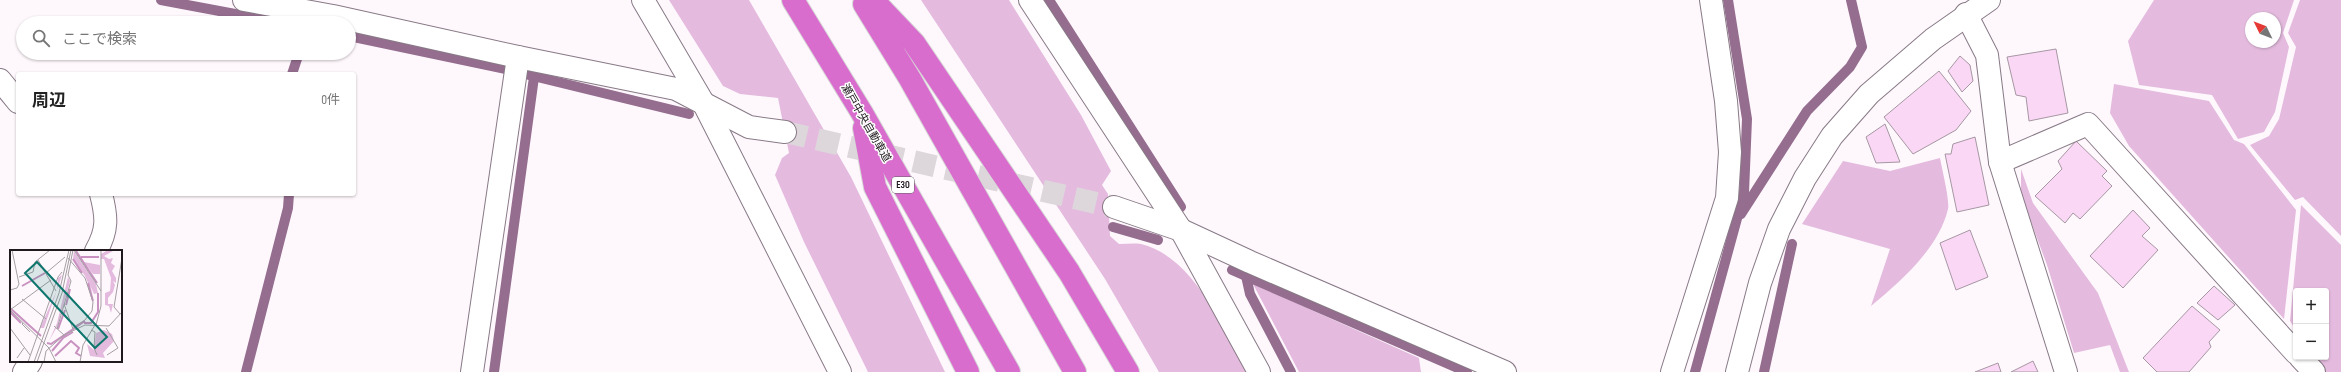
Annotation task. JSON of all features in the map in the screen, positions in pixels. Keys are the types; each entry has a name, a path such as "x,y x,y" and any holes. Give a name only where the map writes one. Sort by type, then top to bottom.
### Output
{"highway":[{"name":"瀬戸中央自動車道","path":"793,0 862,113 1009,372"},
{"path":"862,0 910,79 1075,372"},
{"path":"873,0 919,50 1069,272 1128,372"},
{"path":"862,113 875,187 968,372"}],"street":[{"path":"244,0 335,8 518,57 676,89 749,127 785,132"},
{"path":"643,0 704,104 840,372"},
{"path":"1030,0 1180,230 1259,372"},
{"path":"1672,372 1727,198 1730,152 1728,123 1711,0"},
{"path":"1736,372 1760,282 1779,229 1805,178 1828,142 1869,94 1933,39 1986,1"},
{"path":"1966,14 1987,55 2000,162 2066,372"},
{"path":"472,372 518,57"},
{"path":"0,80 16,100"},
{"path":"2000,162 2088,124 2293,350"},
{"path":"97,250 103,239 107,216 102,196"},
{"path":"1114,207 1180,230 1250,262 1505,372"},
{"path":"2303,360 2314,372"},
{"path":"24,372 30,362"}],"shaded area":[{"path":"669,0 749,0 851,177 945,372 868,372 804,242 775,175 782,158 789,153 778,98 740,94 723,86"},
{"path":"921,0 1009,0 1081,115 1111,171 1102,185 1108,194 1110,236 1119,244 1141,244 1160,251 1177,263 1205,296 1246,372 1159,372 1105,279"},
{"path":"2154,0 2294,0 2283,33 2289,47 2275,112 2264,132 2238,139 2212,95 2139,85 2128,41"},
{"path":"2300,0 2341,0 2341,236 2303,197 2295,200 2250,145 2269,136 2279,119 2296,47 2288,33"},
{"path":"2114,84 2209,101 2234,140 2244,144 2296,210 2284,319 2129,146 2110,113"},
{"path":"1940,158 1948,205 1943,223 1927,251 1917,263 1906,275 1871,306 1890,249 1802,224 1843,161 1890,171"},
{"path":"2021,169 2033,203 2098,293 2129,372 2120,372 2110,345 2074,353 2047,265 2021,195"},
{"path":"2301,205 2341,245 2341,372 2324,372 2316,360 2329,360 2329,288 2293,288"},
{"path":"1253,284 1419,358 1421,372 1299,372"},
{"path":"2293,289 2293,326 2290,321"}],"building":[{"path":"2056,49 2068,113 2029,121 2026,97 2016,95 2007,57"},
{"path":"1960,56 1970,65 1973,81 1962,92 1948,71"},
{"path":"1939,71 1971,111 1956,130 1913,154 1884,117"},
{"path":"1885,124 1900,162 1876,163 1866,137"},
{"path":"1975,137 1989,205 1957,212 1945,154 1951,154 1953,144"},
{"path":"2076,141 2107,171 2102,176 2112,186 2080,219 2073,213 2065,223 2035,196 2062,169 2058,161"},
{"path":"2133,210 2150,228 2142,236 2158,250 2123,288 2090,256"},
{"path":"1970,230 1988,277 1956,290 1940,243"},
{"path":"2214,286 2235,305 2218,320 2197,303"},
{"path":"2192,306 2220,330 2209,342 2211,347 2189,372 2157,372 2143,358"},
{"path":"2033,361 2038,372 2011,372"},
{"path":"1998,363 2001,372 1975,372"}],"waterway":[{"path":"161,0 246,16"},
{"path":"1049,0 1181,207"},
{"path":"1695,372 1744,193 1747,119 1728,0"},
{"path":"1741,214 1807,111 1850,67 1862,47 1851,0"},
{"path":"356,37 506,69"},
{"path":"293,72 297,60"},
{"path":"529,75 689,114"},
{"path":"494,372 534,77"},
{"path":"246,372 288,208 289,196"},
{"path":"1113,227 1158,240"},
{"path":"1764,372 1792,244"},
{"path":"1232,270 1467,372"},
{"path":"1246,276 1250,294 1291,372"}],"tunnel":[{"path":"785,132 1114,207"}]}
